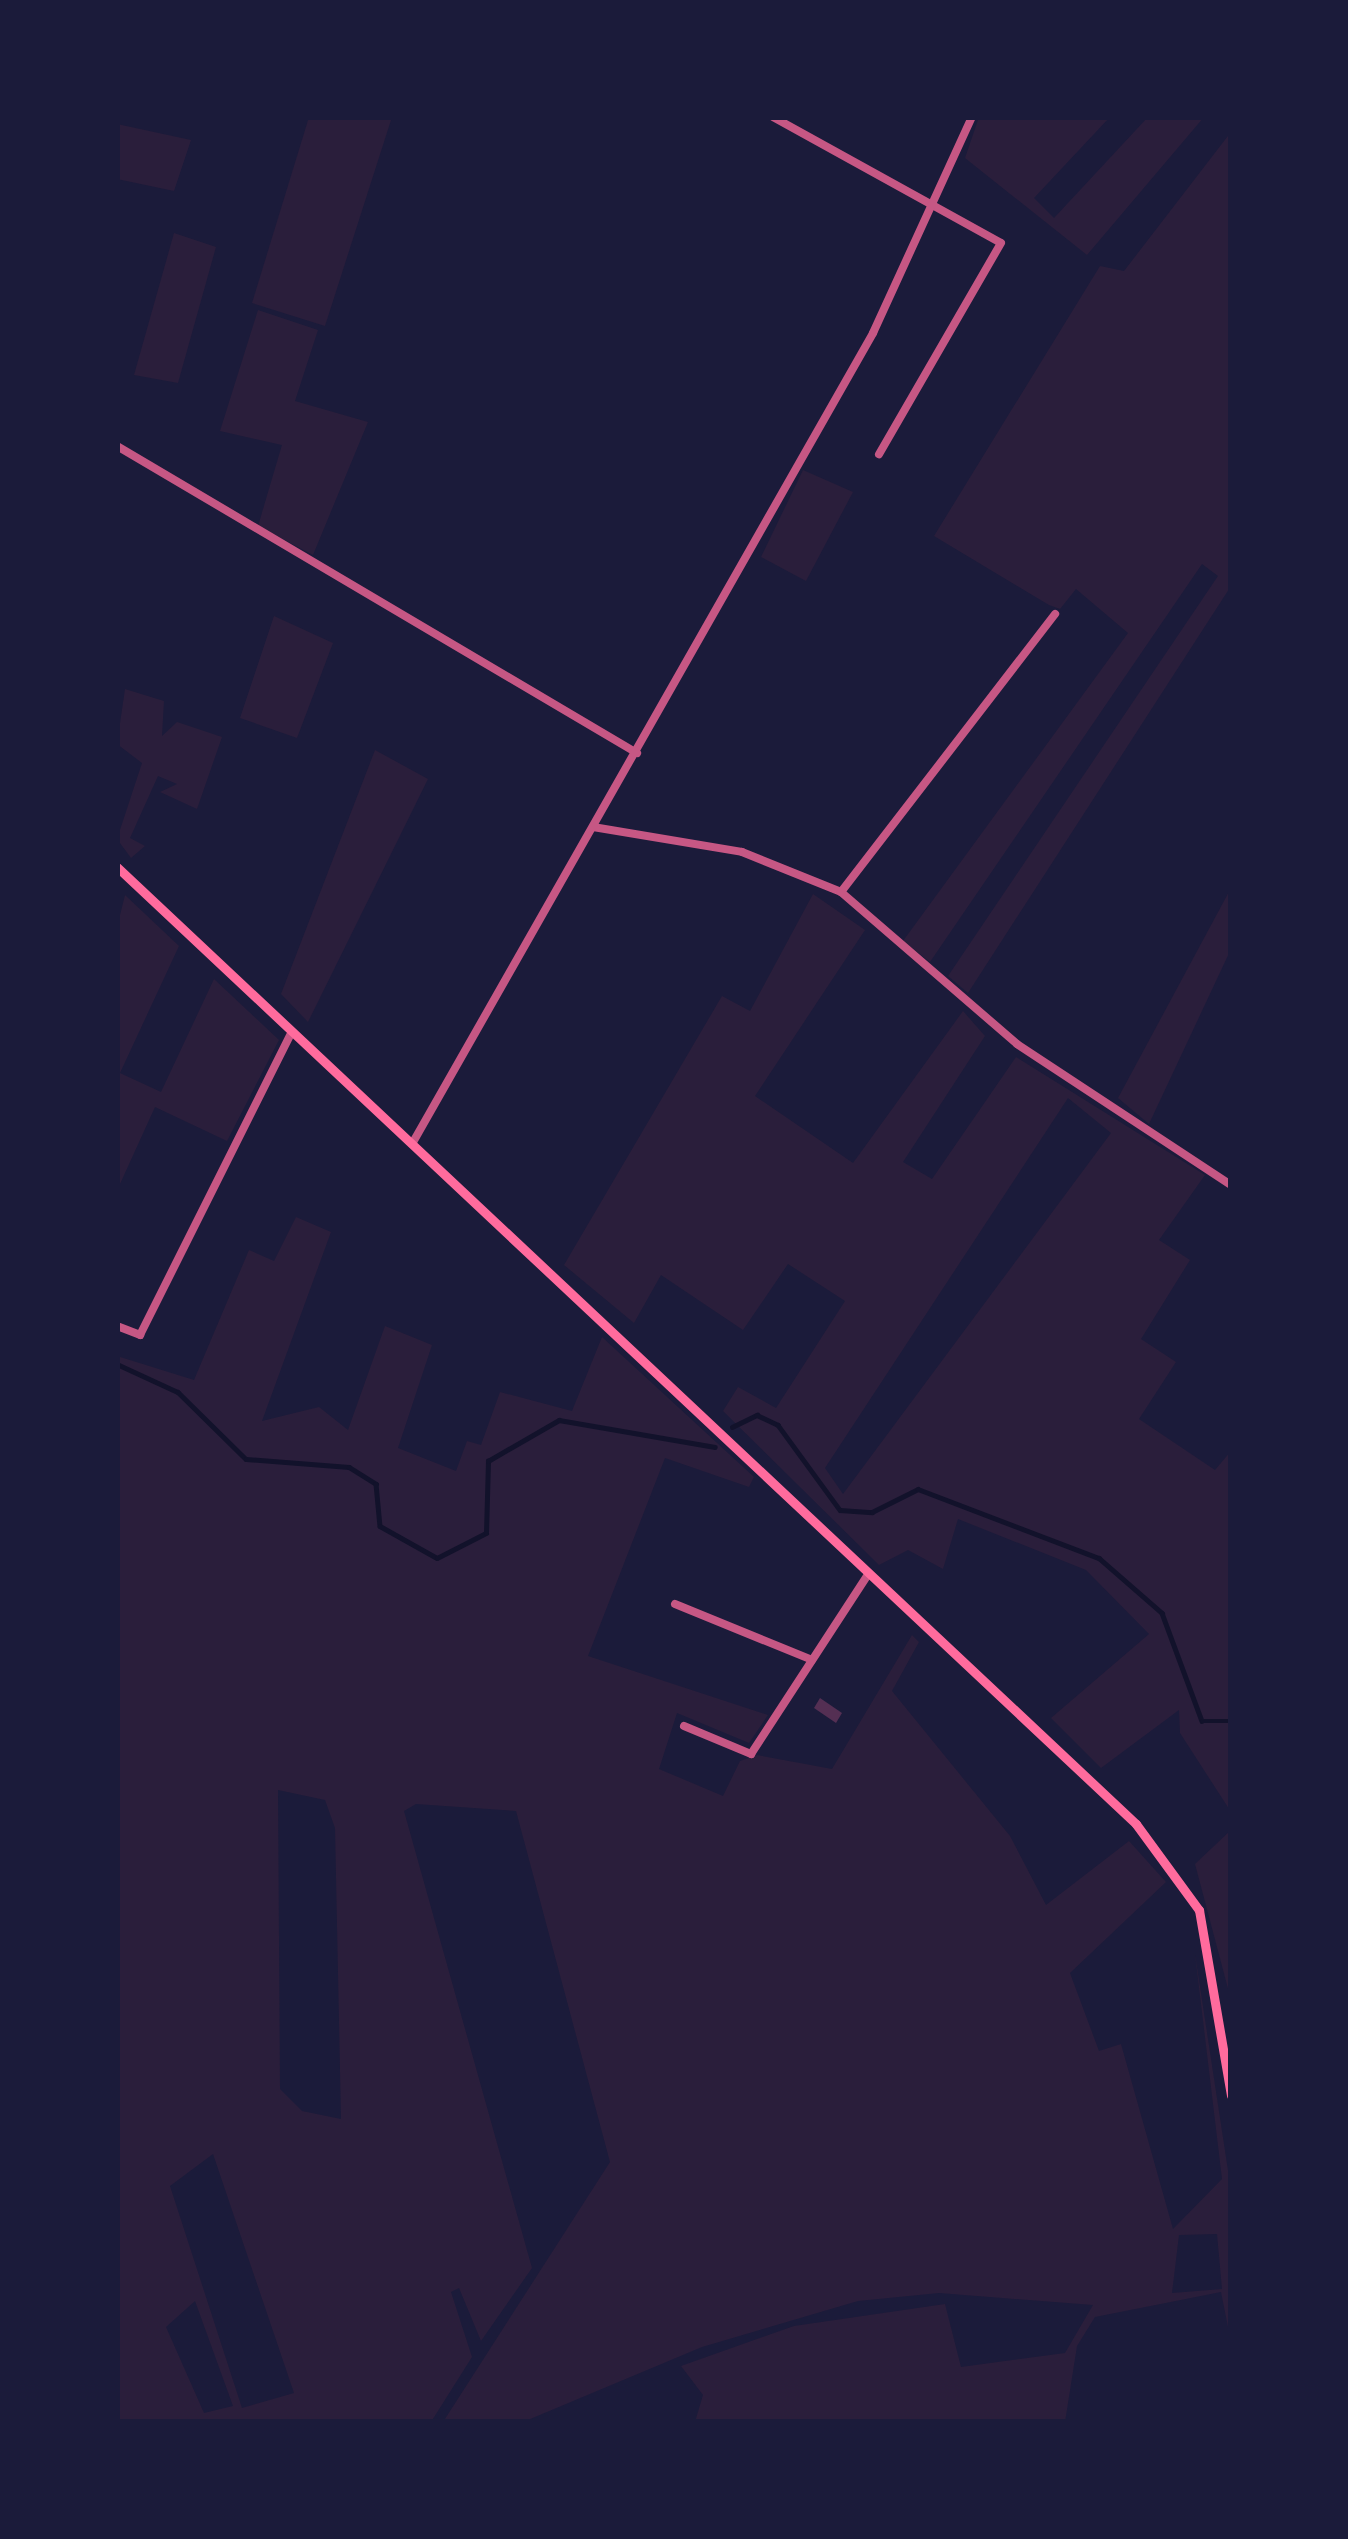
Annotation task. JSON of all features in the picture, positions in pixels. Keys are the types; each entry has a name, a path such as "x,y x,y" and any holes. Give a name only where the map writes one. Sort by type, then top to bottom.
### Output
{"main road":[{"path":"117,867 1171,1862 1205,1930 1231,2095"}],"street":[{"path":"773,117 1001,243 879,454"},
{"path":"412,1144 637,753 938,210 972,117"},
{"path":"117,446 637,753"},
{"path":"841,892 1055,614"},
{"path":"593,827 742,852 841,892 1017,1044 1231,1185"},
{"path":"117,1325 140,1335 292,1032"},
{"path":"685,1726 752,1754 869,1573"},
{"path":"675,1604 812,1660"}],"shaded area":[{"path":"309,117 392,117 325,326 252,303"},
{"path":"979,117 1110,117 1034,198 1054,218 1148,117 1204,117 1087,255 965,158"},
{"path":"117,124 191,140 174,191 117,179"},
{"path":"1231,132 1231,586 968,993 948,976 1218,576 1202,564 930,962 903,941 1128,633 1076,589 1060,609 1049,605 934,536 1100,266 1124,271"},
{"path":"174,233 216,247 178,383 134,375"},
{"path":"258,310 318,330 295,401 368,422 313,555 258,526 282,445 220,431"},
{"path":"803,470 853,492 806,581 761,557"},
{"path":"274,616 333,643 297,738 240,718"},
{"path":"125,689 164,701 162,736 177,722 222,737 197,809 160,792 177,784 158,776 130,838 145,846 131,858 117,839 142,763 117,744"},
{"path":"375,750 428,779 308,1022 281,994"},
{"path":"1231,888 1231,949 1149,1124 1118,1098"},
{"path":"813,894 865,930 755,1096 853,1163 963,1011 985,1036 903,1162 932,1179 1016,1057 1205,1175 1159,1240 1190,1260 1141,1339 1176,1362 1139,1419 1215,1470 1231,1451 1231,1812 1180,1733 1179,1710 1101,1768 1051,1718 1149,1634 1086,1570 958,1519 943,1569 908,1550 879,1565 723,1411 738,1387 776,1408 845,1301 788,1264 743,1330 661,1275 634,1323 564,1265 722,996 750,1011","holes":["1068,1098 1111,1133 843,1494 825,1468"]},
{"path":"125,895 179,946 120,1073 161,1092 214,979 279,1040 227,1141 155,1107 120,1184 117,927"},
{"path":"296,1217 331,1232 262,1421 319,1407 348,1430 385,1326 432,1345 398,1448 456,1471 467,1441 481,1445 500,1392 572,1411 602,1337 754,1477 749,1487 665,1458 588,1656 768,1715 749,1743 677,1713 659,1769 723,1796 740,1761 757,1755 832,1769 912,1635 919,1642 892,1691 1010,1836 1046,1905 1129,1841 1166,1882 1070,1973 1099,2051 1121,2044 1173,2229 1222,2179 1195,1954 1231,2190 1231,2342 1221,2292 1095,2317 1077,2346 1065,2422 695,2422 703,2395 681,2366 794,2326 945,2304 961,2367 1065,2353 1093,2305 939,2293 858,2301 702,2347 523,2422 443,2422 610,2162 516,1811 416,1804 404,1811 532,2268 481,2341 459,2288 451,2292 472,2357 431,2422 117,2422 117,1356 194,1380 249,1250 274,1261","holes":["278,1790 325,1800 335,1828 341,2119 302,2111 280,2089","213,2154 294,2393 242,2408 170,2186","1217,2234 1222,2289 1172,2293 1179,2235","195,2301 233,2406 204,2413 166,2327"]},
{"path":"1231,1830 1231,2000 1195,1864"}],"building":[{"path":"820,1698 842,1713 836,1723 814,1708"}],"waterway":[{"path":"117,1364 178,1392 246,1459 349,1467 376,1484 380,1526 437,1558 486,1533 488,1461 559,1420 715,1447"},
{"path":"732,1427 757,1415 778,1425 840,1510 872,1512 918,1489 1099,1558 1162,1613 1202,1721 1231,1721"}]}
